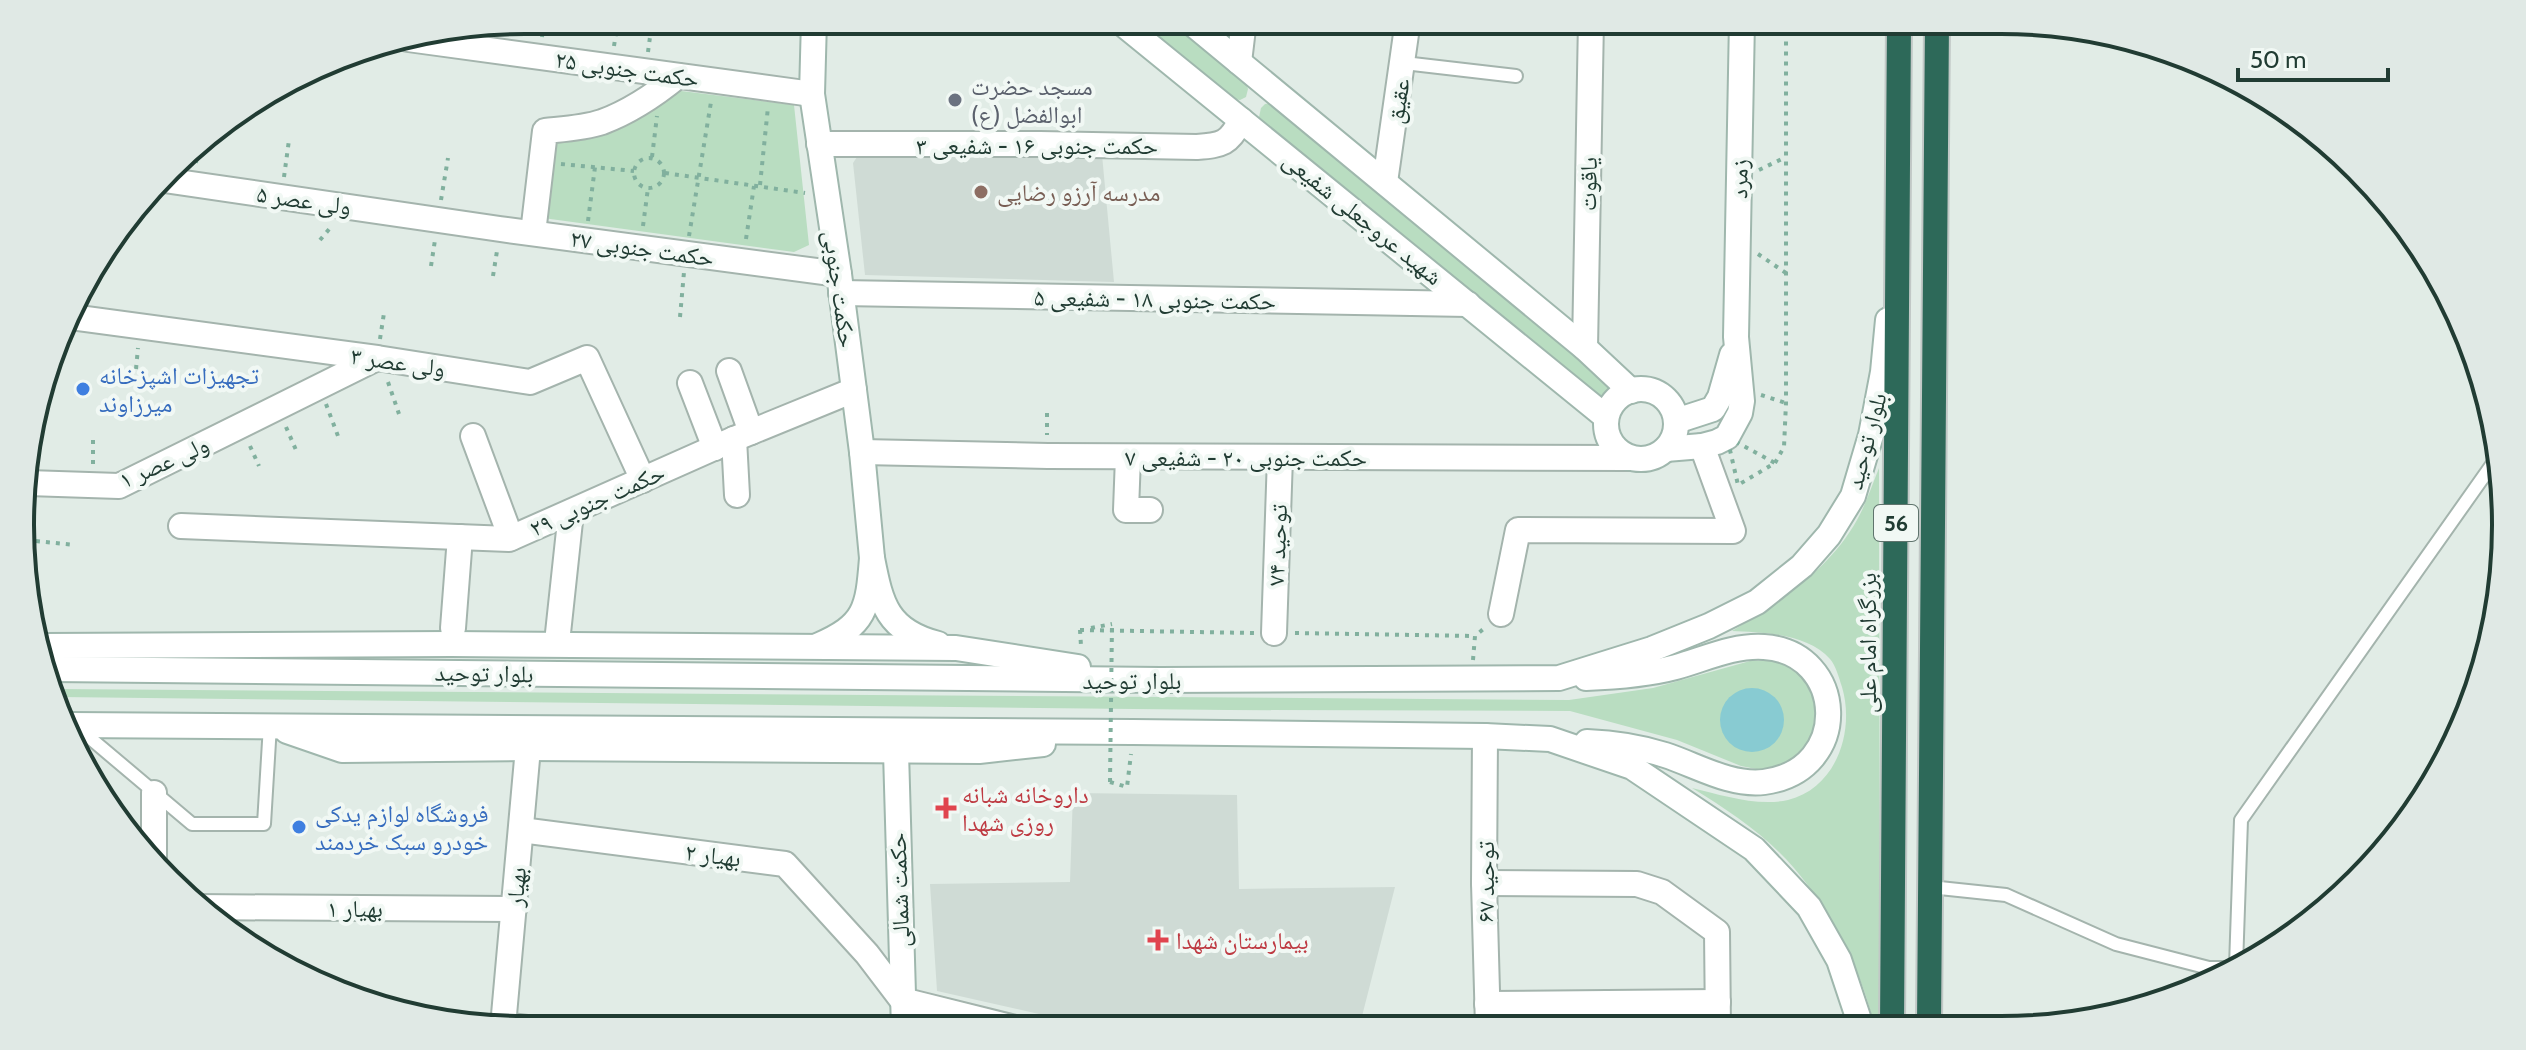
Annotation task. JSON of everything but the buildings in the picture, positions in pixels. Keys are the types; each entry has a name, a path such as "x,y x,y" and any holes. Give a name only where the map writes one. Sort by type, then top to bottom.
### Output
{"highway":[{"name":"بزرگراه امام علی","path":"1892,1016 1899,34"},
{"name":"56","path":"1929,1016 1937,34"}],"street":[{"name":"حکمت جنوبی","path":"814,34 812,94 854,390 872,558"},
{"name":"شهید عروجعلی شفیعی","path":"1135,34 1606,417"},
{"name":"شهید عروجعلی شفیعی","path":"1205,34 1585,348 1631,391"},
{"path":"1239,62 1242,34"},
{"name":"عقیق","path":"1385,182 1407,34"},
{"name":"یاقوت","path":"1585,348 1591,34"},
{"name":"زمرد","path":"1727,437 1740,413 1742,401 1736,337 1742,34"},
{"name":"حکمت جنوبی ۲۵","path":"432,43 812,94"},
{"path":"533,233 545,131 578,128 603,121 661,90 678,76"},
{"name":"حکمت جنوبی ۱۶ - شفیعی ۳","path":"819,144 1221,145 1234,134 1267,85"},
{"name":"ولی عصر ۵","path":"175,182 441,220"},
{"name":"بلوار توحید","path":"56,669 1160,680 1559,678 1652,649 1757,602 1802,566 1829,535 1853,496 1871,435 1883,372 1899,202"},
{"name":"حکمت جنوبی ۲۷","path":"441,220 743,261 840,284"},
{"name":"حکمت جنوبی ۱۸ - شفیعی ۵","path":"840,284 1468,304"},
{"name":"ولی عصر ۳","path":"80,318 530,382 587,358 643,480"},
{"name":"زمرد","path":"1676,421 1707,413 1717,403 1736,337"},
{"path":"309,350 321,356 330,372 321,388"},
{"name":"ولی عصر ۱","path":"36,483 119,486 379,359"},
{"path":"729,371 737,495"},
{"path":"690,383 733,440"},
{"path":"1647,389 1658,393 1673,410 1675,433 1666,449 1653,458 1630,458 1611,444 1606,433 1608,410 1615,400 1631,391 1647,389"},
{"name":"حکمت جنوبی ۲۹","path":"181,526 511,538 854,390"},
{"path":"473,436 511,538"},
{"path":"1666,449 1702,446 1727,437"},
{"path":"1501,614 1518,530 1733,531 1702,446"},
{"name":"حکمت جنوبی ۲۰ - شفیعی ۷","path":"862,452 1128,457 1630,458"},
{"path":"1128,457 1126,510 1150,510"},
{"name":"توحید ۷۴","path":"1274,633 1280,457"},
{"path":"558,633 571,512"},
{"path":"453,628 460,537"},
{"path":"814,648 837,638 854,624 865,609 872,558"},
{"path":"872,558 884,608 900,626 921,640 1160,680"},
{"path":"49,646 451,644 956,648"},
{"path":"77,725 1485,736 1610,743 1664,755 1731,778 1760,782 1788,777 1810,763 1824,741 1829,715 1825,692 1810,666 1791,654 1766,647 1732,649 1673,668 1617,677 1559,678"},
{"path":"270,725 342,750 979,751 1143,733"},
{"name":"توحید ۶۷","path":"1485,736 1487,1015"},
{"path":"1550,739 1632,767 1754,849 1809,907 1839,960 1858,1016"},
{"name":"بهیار","path":"504,1015 528,748"},
{"name":"حکمت شمالی","path":"896,752 903,1016"},
{"path":"154,793 154,847"},
{"name":"بهیار ۲","path":"521,830 785,864 867,954 902,1000"},
{"path":"1484,883 1637,884 1662,892 1717,932 1718,1016"},
{"name":"بهیار ۱","path":"217,907 514,909"},
{"path":"902,1000 967,1016"},
{"path":"1487,1015 1718,1002"}],"lane":[{"path":"1404,63 1516,76"},
{"path":"2235,956 2241,820 2489,469"},
{"path":"80,732 192,824 264,824 270,725"},
{"path":"1930,887 2006,895 2116,944 2212,968"}],"path":[{"path":"646,71 651,34"},
{"path":"1727,437 1738,485 1775,463 1784,447 1784,34"},
{"path":"680,317 686,254 715,81"},
{"path":"743,261 770,88"},
{"path":"281,197 289,140"},
{"path":"652,157 662,163 665,173 663,181 656,187 648,188 640,186 635,180 634,171 644,158 652,157"},
{"path":"441,220 448,158"},
{"path":"542,162 634,171"},
{"path":"586,240 595,167"},
{"path":"665,173 827,196"},
{"path":"640,248 648,188"},
{"path":"1738,240 1786,273"},
{"path":"379,359 399,414"},
{"path":"321,388 338,436"},
{"path":"279,408 296,450"},
{"path":"1727,437 1775,463"},
{"path":"34,541 75,545"},
{"path":"1472,678 1475,636 1501,614"},
{"path":"1080,630 1112,624 1110,782 1127,787 1143,733"}],"shaded area":[{"name":"مدرسه آرزو رضایی","path":"859,154 1102,155 1114,282 865,275 853,163"},
{"name":"بیمارستان شهدا","path":"1073,793 1237,795 1239,889 1395,887 1362,1016 1048,1016 937,991 930,884 1070,882"}],"green space":[{"path":"1155,34 1186,34 1246,83 1246,97 1234,99"},
{"path":"649,87 794,105 809,245 794,252 543,218 558,124 585,123"},
{"path":"1271,103 1616,387 1605,400 1262,122 1259,117 1261,108"},
{"path":"1879,468 1880,1016 1872,1016 1862,984 1843,942 1807,885 1759,834 1692,788 1740,799 1776,802 1805,793 1830,770 1844,738 1846,721 1842,687 1832,662 1821,651 1797,639 1732,631 1785,596 1818,569 1846,538"},
{"path":"1772,660 1802,677 1813,691 1817,710 1814,729 1794,760 1761,770 1741,766 1677,740 1570,711 65,697 62,689 1569,700 1653,688 1750,661"}],"water":[{"path":"1752,688 1770,694 1778,702 1784,720 1778,738 1770,746 1752,752 1734,746 1726,738 1720,720 1726,702 1734,694"}],"place":[{"name":"مسجد حضرت ابوالفضل (ع)","path":"955,100"},
{"name":"مدرسه آرزو رضایی","path":"981,192"},
{"name":"تجهیزات اشپزخانه میرزاوند","path":"83,389"},
{"name":"داروخانه شبانه روزی شهدا","path":"946,808"},
{"name":"فروشگاه لوازم یدکی خودرو سبک خردمند","path":"299,827"},
{"name":"بیمارستان شهدا","path":"1158,940"}]}
